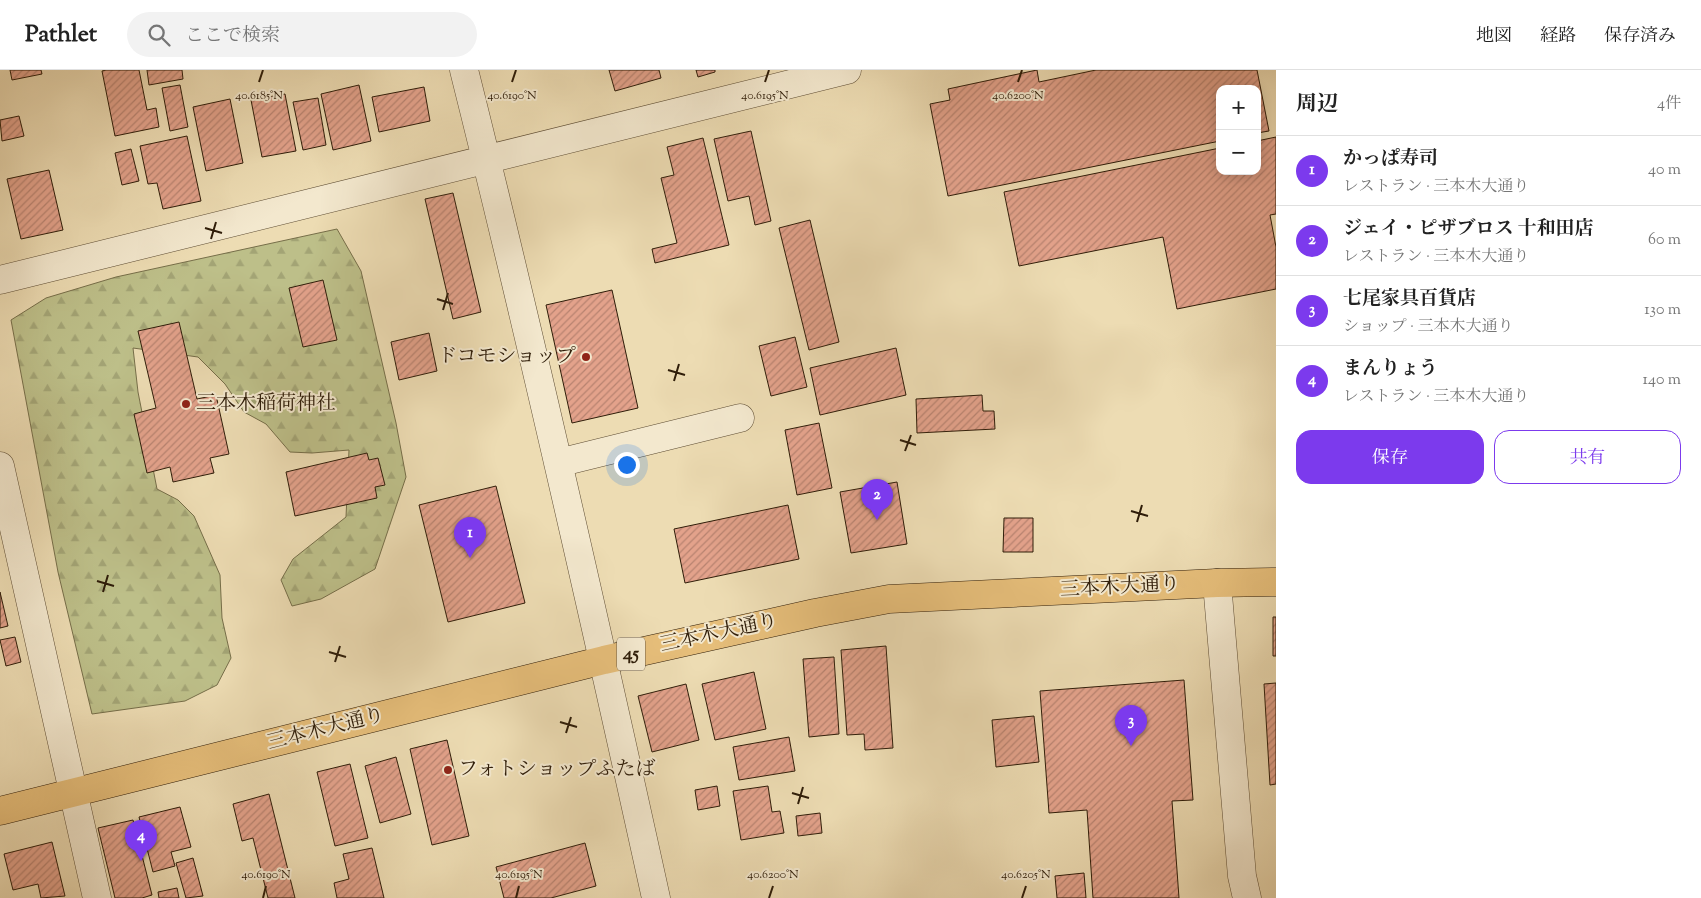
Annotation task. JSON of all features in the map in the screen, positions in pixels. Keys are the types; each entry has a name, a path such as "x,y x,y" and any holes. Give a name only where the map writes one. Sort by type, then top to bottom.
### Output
{"main road":[{"name":"三本木大通り","path":"0,811 604,660 888,599 1217,583 1276,582"}],"street":[{"path":"464,70 604,660 656,898"},
{"path":"0,280 847,70"},
{"path":"558,463 740,418"},
{"path":"0,466 8,536 73,794 96,898"},
{"path":"1217,583 1242,876 1247,898"}],"green space":[{"path":"337,229 361,271 396,423 406,477 375,569 321,599 292,606 281,580 293,559 346,517 349,450 312,453 290,452 266,424 244,412 225,384 198,357 133,348 138,392 157,489 178,500 194,516 220,575 222,618 231,658 217,685 185,701 92,714 58,572 11,320 46,298 116,277"}],"building":[{"path":"10,70 41,70 42,74 12,80"},
{"path":"139,70 147,110 156,108 159,127 115,136 102,71"},
{"path":"147,70 182,70 183,79 149,85"},
{"path":"609,70 659,70 661,78 615,91"},
{"path":"696,70 715,70 715,72 698,77"},
{"path":"1037,70 1039,82 1096,70 1257,70 1260,85 1216,85 1216,142 948,196 930,104 950,100 948,89"},
{"path":"180,85 188,127 170,131 162,88"},
{"path":"359,85 371,141 333,150 321,94"},
{"path":"424,87 430,121 379,132 372,97"},
{"path":"1261,90 1269,131 1261,132"},
{"path":"285,94 296,151 262,157 251,100"},
{"path":"318,98 326,145 303,150 293,102"},
{"path":"230,99 243,163 206,171 193,107"},
{"path":"19,116 24,136 2,141 0,120"},
{"path":"751,131 771,221 755,225 749,196 728,201 714,139"},
{"path":"187,136 201,201 163,209 157,183 148,184 140,146"},
{"path":"1276,137 1276,214 1270,215 1276,247 1276,289 1177,309 1163,237 1019,266 1004,192 1216,149 1216,175 1261,175 1261,140"},
{"path":"703,138 729,245 655,263 652,249 677,243 661,178 674,175 667,147"},
{"path":"131,149 139,181 122,185 115,153"},
{"path":"49,170 63,230 21,239 7,179"},
{"path":"453,193 481,312 453,319 425,199"},
{"path":"810,220 839,342 809,350 779,228"},
{"path":"323,280 337,340 303,347 289,288"},
{"path":"612,290 638,408 572,423 546,305"},
{"name":"三本木稲荷神社","path":"179,322 197,399 216,395 229,454 210,458 214,473 173,482 170,467 147,473 134,414 156,408 138,331"},
{"path":"429,333 437,371 399,380 391,342"},
{"path":"795,337 807,387 771,396 759,346"},
{"path":"896,348 906,395 820,415 810,368"},
{"path":"982,395 983,411 994,411 995,429 917,433 916,399"},
{"path":"819,423 832,488 797,495 785,430"},
{"path":"367,453 369,460 378,458 385,485 375,487 377,498 295,516 286,472"},
{"path":"897,482 907,544 851,553 840,492"},
{"path":"496,486 525,603 448,622 419,505"},
{"path":"788,505 799,559 685,583 674,529"},
{"path":"1004,518 1033,518 1033,552 1003,552"},
{"path":"0,592 8,626 0,628"},
{"path":"1273,617 1276,617 1276,656 1273,656"},
{"path":"15,637 21,662 6,666 0,640"},
{"path":"886,646 893,748 865,750 864,734 847,735 841,650"},
{"path":"834,657 839,734 809,737 803,659"},
{"path":"754,672 766,729 715,740 702,684"},
{"path":"1184,680 1193,800 1172,801 1179,898 1093,898 1087,810 1049,813 1040,691"},
{"path":"1276,683 1276,784 1270,785 1264,684"},
{"path":"686,684 699,740 652,752 638,696"},
{"path":"1034,716 1039,762 996,767 992,720"},
{"path":"789,737 795,771 739,780 733,747"},
{"path":"447,740 469,836 432,845 410,749"},
{"path":"396,757 411,814 380,823 365,766"},
{"path":"350,764 368,838 335,846 317,772"},
{"path":"717,786 720,806 698,810 695,790"},
{"path":"768,786 772,812 780,811 784,833 741,840 733,791"},
{"path":"269,794 295,898 268,898 253,838 242,841 233,804"},
{"path":"180,807 191,847 171,852 175,866 153,872 139,817"},
{"path":"820,813 822,833 798,836 796,816"},
{"path":"133,820 152,895 142,898 115,898 98,828"},
{"path":"52,842 65,896 41,898 38,884 13,890 4,854"},
{"path":"585,843 596,886 551,898 504,898 496,867"},
{"path":"372,848 384,898 337,898 334,883 349,879 343,854"},
{"path":"193,858 203,896 186,898 176,863"},
{"path":"1084,873 1086,898 1057,898 1055,876"},
{"path":"177,888 179,898 159,898 158,892"}],"place":[{"name":"ドコモショップ","path":"586,357"},
{"name":"三本木稲荷神社","path":"186,404"},
{"name":"ジェイ・ピザブロス 十和田店","path":"877,520"},
{"name":"かっぱ寿司","path":"470,558"},
{"name":"七尾家具百貨店","path":"1131,746"},
{"name":"フォトショップふたば","path":"448,770"},
{"name":"まんりょう","path":"141,861"}]}
